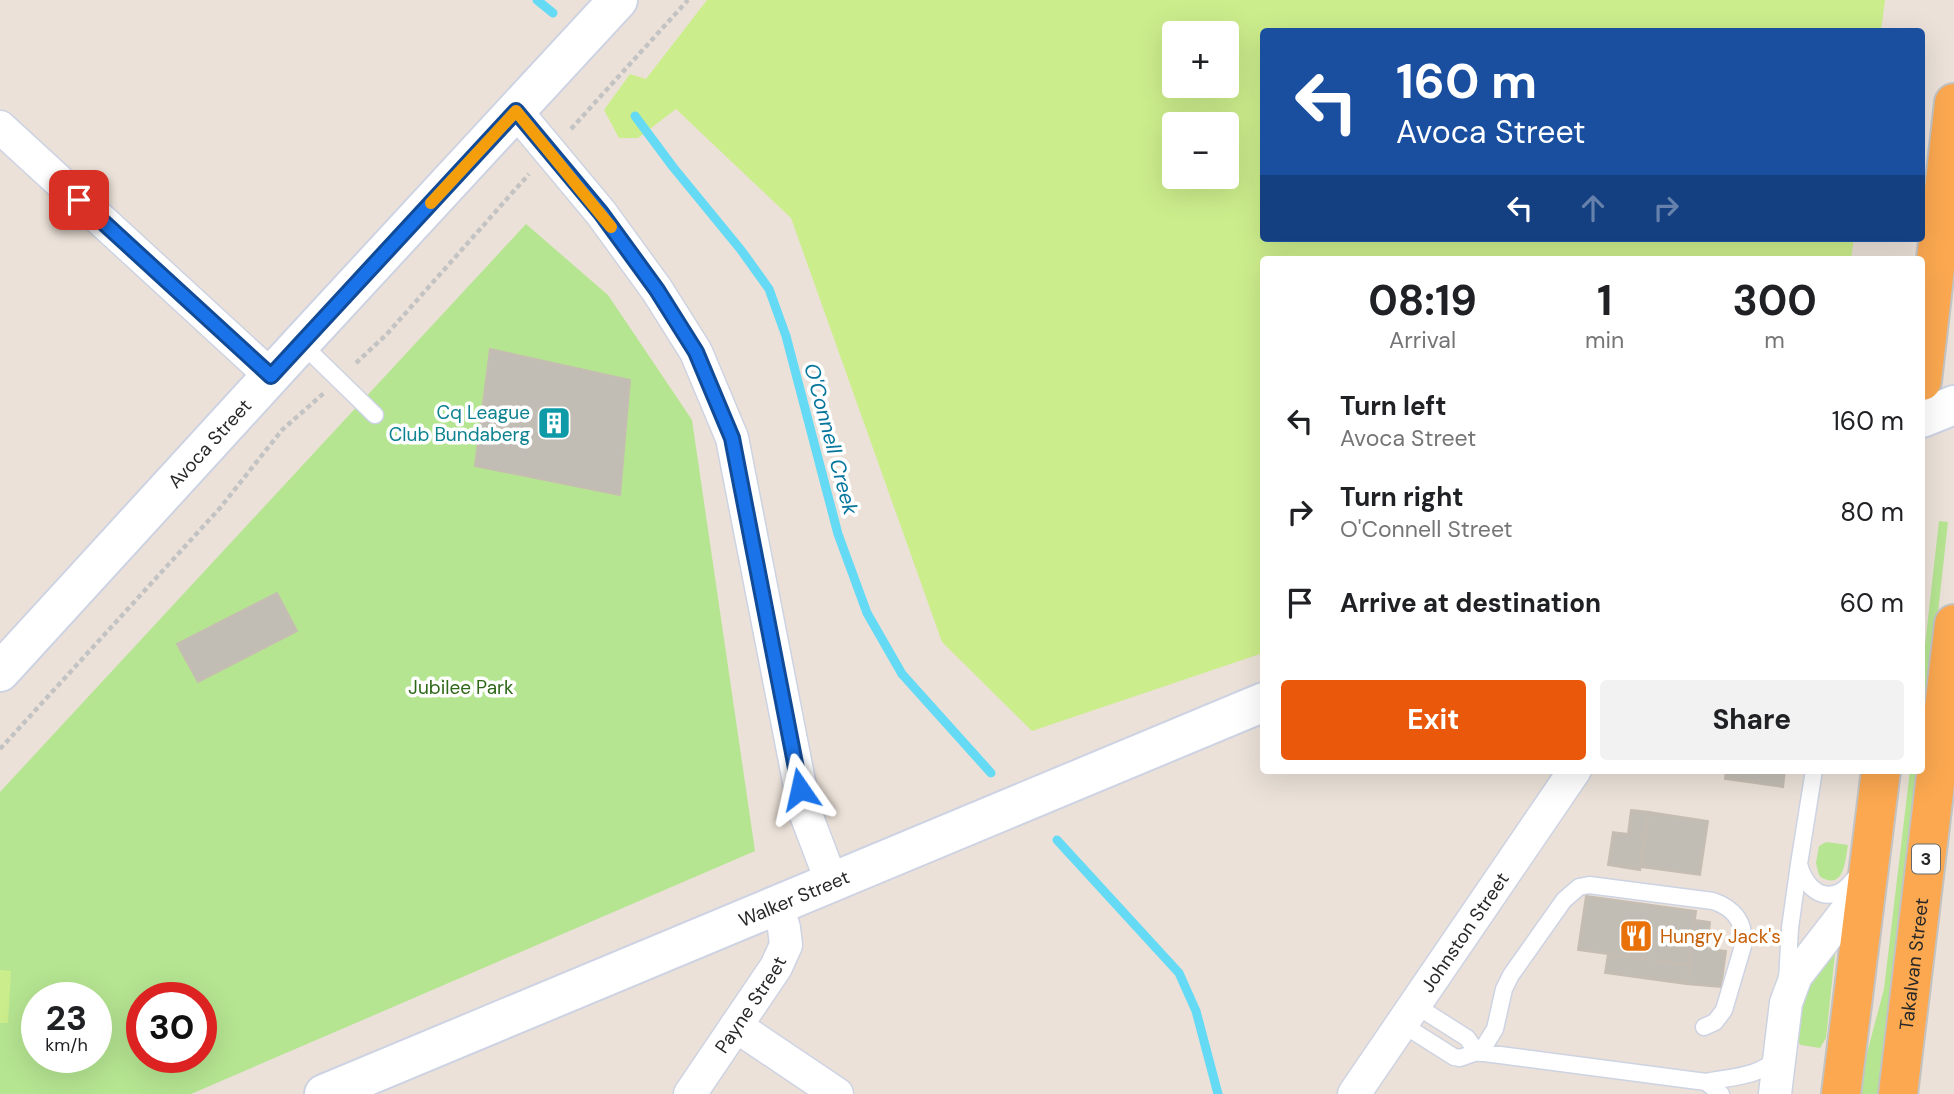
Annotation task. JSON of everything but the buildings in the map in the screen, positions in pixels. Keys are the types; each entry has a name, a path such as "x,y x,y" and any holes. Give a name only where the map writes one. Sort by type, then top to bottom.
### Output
{"highway":[{"path":"1925,354 1954,103"},
{"name":"Takalvan Street","path":"1898,1094 1954,624"},
{"path":"1841,1094 1881,774"}],"street":[{"name":"Avoca Street","path":"0,672 618,0"},
{"path":"516,111 601,213 657,290 696,352 732,438 805,812 832,883"},
{"path":"0,127 271,376"},
{"path":"1925,417 1954,405"},
{"name":"Walker Street","path":"324,1094 1260,704"},
{"name":"Johnston Street","path":"1354,1094 1572,774"},
{"path":"1775,1094 1786,1003 1796,976 1870,869"},
{"name":"Payne Street","path":"690,1094 776,967 786,945 784,928 776,906"},
{"path":"736,1026 837,1094"}],"lane":[{"path":"301,343 375,415"},
{"path":"1786,1003 1790,928 1813,774"},
{"path":"1799,864 1809,887 1821,894 1843,892 1870,869"},
{"path":"1478,1053 1496,1029 1504,989 1511,975 1564,900 1579,887 1589,885 1713,901 1732,911 1739,919 1744,937 1743,946 1724,1010 1704,1027"},
{"path":"1408,1014 1467,1038 1478,1053"},
{"path":"1408,1014 1454,1057 1460,1058 1478,1053 1706,1082 1765,1069 1780,1052"},
{"path":"1706,1082 1721,1094"}],"green space":[{"path":"707,0 1885,0 1881,28 1260,28 1260,242 1853,242 1851,256 1260,256 1260,654 1032,731 942,642 791,218 676,109 638,138 619,138 604,110 630,74 646,79"},
{"name":"Jubilee Park","path":"526,224 608,295 692,420 755,851 191,1094 0,1094 0,792"},
{"path":"1939,521 1948,522 1925,729 1925,645"},
{"path":"1910,774 1920,774 1882,1094 1861,1094 1867,1053 1884,989"},
{"path":"1826,842 1848,845 1845,865 1835,880 1822,878 1816,863 1819,846"},
{"path":"1836,945 1826,1038 1820,1048 1801,1045 1798,1042 1800,1009 1809,981"},
{"path":"0,970 11,971 8,1023 0,1023"}],"waterway":[{"name":"O'Connell Creek","path":"537,0 553,13"},
{"name":"O'Connell Creek","path":"635,116 769,289 786,336 838,534 867,613 902,674 991,773"},
{"name":"O'Connell Creek","path":"1057,840 1179,973 1196,1011 1218,1094"}],"slow traffic":[{"path":"431,203 516,111 611,227"}],"place":[{"name":"Cq League Club Bundaberg","path":"554,423"},
{"name":"Hungry Jack's","path":"1636,936"}],"route":[{"path":"79,200 271,376 516,111 601,213 657,290 696,352 732,438 800,789"}]}
